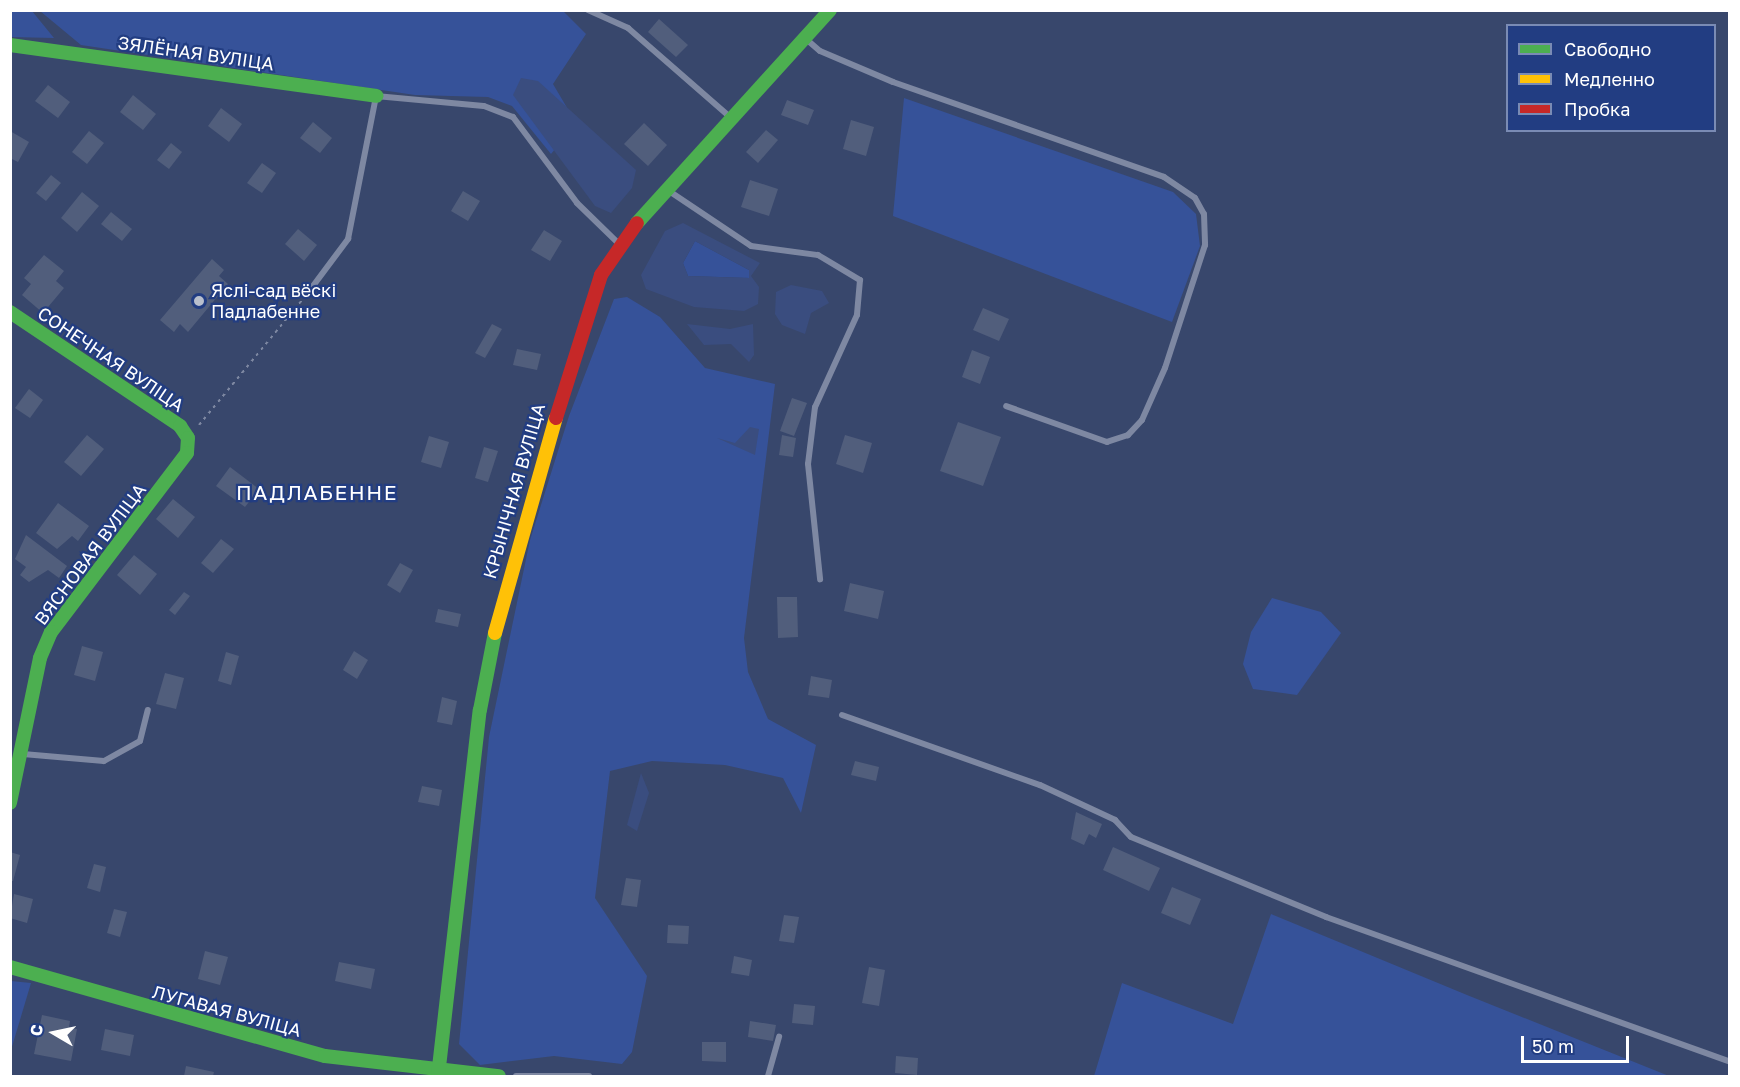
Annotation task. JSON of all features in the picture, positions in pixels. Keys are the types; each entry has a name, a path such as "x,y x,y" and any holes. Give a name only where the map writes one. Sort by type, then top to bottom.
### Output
{"street":[{"name":"КРЫНІЧНАЯ ВУЛІЦА","path":"438,1073 480,710 499,613 563,382 602,275 619,244 665,188 806,39 830,10"},
{"name":"ЗЯЛЁНАЯ ВУЛІЦА","path":"10,45 376,96"},
{"name":"СОНЕЧНАЯ ВУЛІЦА","path":"10,312 180,426 188,438"},
{"name":"ВЯСНОВАЯ ВУЛІЦА","path":"10,803 23,754 40,658 51,632 187,453 188,438"},
{"name":"ЛУГАВАЯ ВУЛІЦА","path":"10,967 325,1056 438,1073"},
{"path":"438,1073 499,1077"}],"lane":[{"path":"588,10 628,28 731,117"},
{"path":"806,39 820,51 893,82 1164,177 1195,198 1204,214 1205,245 1168,357 1142,420 1128,435 1107,442 1006,406"},
{"path":"313,286 348,239 376,96 484,106 513,117 577,203 619,244"},
{"path":"665,188 751,246 818,255 860,280 857,315 815,407 808,464 820,579"},
{"path":"23,754 104,761 140,741 148,710"},
{"path":"842,715 1040,785 1115,820 1131,837 1326,917 1730,1062"},
{"path":"768,1077 779,1037"},
{"path":"516,1077 589,1077"}],"path":[{"path":"188,438 313,286"}],"shaded area":[{"path":"32,10 54,38 11,37 11,11"},
{"path":"40,11 563,11 586,34 553,84 576,123 551,154 512,106 488,97 415,95 81,45"},
{"path":"521,78 538,81 636,170 632,188 611,213 595,206 513,95"},
{"path":"904,98 1173,192 1196,214 1200,246 1172,322 893,216"},
{"path":"683,223 760,263 751,276 759,287 758,304 744,311 694,307 646,289 641,275 665,231","holes":["695,241 749,270 749,278 688,276 683,263"]},
{"path":"695,241 749,270 749,278 688,276 683,263"},
{"path":"791,285 822,291 829,303 811,313 805,334 782,325 775,314 776,292"},
{"path":"627,297 660,317 705,368 775,384 744,638 748,672 768,719 816,745 801,813 783,778 725,765 652,761 610,771 595,898 647,976 632,1052 622,1064 554,1056 480,1065 459,1044 489,737 530,540 569,416 614,299"},
{"path":"687,324 730,329 753,324 754,355 749,362 731,344 704,345"},
{"path":"750,427 759,429 755,455 717,438 735,443"},
{"path":"1272,598 1321,612 1341,633 1297,695 1253,689 1243,664 1251,632"},
{"path":"641,773 649,793 637,831 627,825"},
{"path":"1271,914 1669,1076 1094,1076 1122,983 1233,1024"},
{"path":"11,981 31,983 11,1050"}],"building":[{"path":"659,19 688,45 676,57 648,32"},
{"path":"48,85 70,102 58,118 35,101"},
{"path":"133,95 156,114 143,130 120,112"},
{"path":"787,100 814,110 808,125 781,115"},
{"path":"221,108 242,124 229,142 208,126"},
{"path":"851,120 874,127 866,156 843,149"},
{"path":"313,122 332,138 320,153 300,138"},
{"path":"644,123 667,145 648,166 624,144"},
{"path":"766,130 778,140 758,163 746,152"},
{"path":"10,131 29,142 18,162 10,158"},
{"path":"89,131 104,143 87,164 72,152"},
{"path":"171,143 182,152 169,169 157,160"},
{"path":"262,163 276,173 262,193 247,183"},
{"path":"51,175 61,183 46,201 36,193"},
{"path":"750,180 778,189 769,216 741,207"},
{"path":"463,191 480,201 468,221 451,211"},
{"path":"82,192 99,206 77,232 61,218"},
{"path":"111,212 132,229 122,241 101,224"},
{"path":"298,229 317,245 304,261 285,244"},
{"path":"544,230 562,241 550,261 531,250"},
{"path":"44,255 64,271 56,281 64,288 43,313 22,295 31,284 24,278"},
{"path":"212,259 224,270 219,276 228,284 188,332 180,324 174,332 160,320"},
{"path":"983,308 1009,319 999,341 973,330"},
{"path":"492,324 502,329 485,358 475,353"},
{"path":"517,349 541,354 537,370 513,365"},
{"path":"972,350 990,357 980,384 962,377"},
{"path":"29,389 43,400 30,418 15,408"},
{"path":"792,398 807,403 794,436 780,431"},
{"path":"958,422 1001,437 983,486 940,471"},
{"path":"87,435 104,449 81,476 64,462"},
{"path":"782,435 796,438 793,457 779,455"},
{"path":"845,435 872,443 863,473 836,464"},
{"path":"429,436 449,442 441,468 421,462"},
{"path":"484,447 498,451 488,482 475,478"},
{"path":"230,467 259,489 245,507 216,486"},
{"path":"173,499 195,517 178,538 156,519"},
{"path":"58,503 89,526 78,541 72,536 57,549 36,533"},
{"path":"26,535 67,566 59,578 48,570 29,582 20,575 26,567 15,559"},
{"path":"221,539 234,549 213,573 201,563"},
{"path":"134,555 157,574 140,595 117,575"},
{"path":"400,563 413,570 400,593 387,585"},
{"path":"850,583 884,591 878,619 844,611"},
{"path":"184,592 190,596 175,615 169,610"},
{"path":"777,597 797,597 798,637 778,638"},
{"path":"438,609 461,614 458,627 435,622"},
{"path":"82,646 103,652 95,681 74,675"},
{"path":"354,651 368,660 357,679 343,670"},
{"path":"226,652 239,656 231,685 218,681"},
{"path":"165,673 184,678 176,709 156,704"},
{"path":"811,676 832,680 829,698 808,695"},
{"path":"442,697 457,701 452,725 437,722"},
{"path":"855,761 879,767 876,781 851,775"},
{"path":"422,786 442,790 439,806 418,802"},
{"path":"1076,812 1102,824 1096,838 1089,834 1084,845 1071,839"},
{"path":"1113,847 1160,868 1149,891 1103,870"},
{"path":"10,852 20,855 13,881 10,881"},
{"path":"94,864 106,867 100,892 87,888"},
{"path":"626,878 641,880 637,907 621,905"},
{"path":"1172,887 1201,899 1190,925 1161,913"},
{"path":"14,894 33,899 27,923 10,918"},
{"path":"114,909 127,912 120,937 107,933"},
{"path":"784,915 799,917 794,943 779,941"},
{"path":"668,925 689,926 688,944 667,943"},
{"path":"205,951 228,957 220,985 198,979"},
{"path":"734,956 752,960 749,976 731,973"},
{"path":"339,962 375,969 371,989 335,981"},
{"path":"869,967 885,970 879,1006 862,1003"},
{"path":"794,1004 815,1006 813,1025 792,1023"},
{"path":"42,1015 70,1021 69,1027 77,1029 71,1061 34,1054"},
{"path":"750,1021 776,1025 773,1041 748,1037"},
{"path":"105,1029 134,1035 130,1056 101,1050"},
{"path":"702,1042 726,1042 726,1062 702,1061"},
{"path":"896,1056 918,1058 917,1075 895,1073"},
{"path":"186,1066 214,1072 213,1076 184,1076"}],"traffic: fast":[{"path":"637,223 830,10"},
{"path":"10,45 376,96"},
{"path":"10,312 180,426 188,438 187,453 51,632 40,658 10,803"},
{"path":"438,1076 480,710 495,633"},
{"path":"10,967 325,1056 499,1076"}],"traffic: slow":[{"path":"495,633 556,418"}],"traffic: jam":[{"path":"556,418 601,275 637,223"}],"place":[{"name":"Яслі-сад вёскі Падлабенне","path":"199,301"}],"district":[{"name":"ПАДЛАБЕННЕ","path":"317,492"}]}
